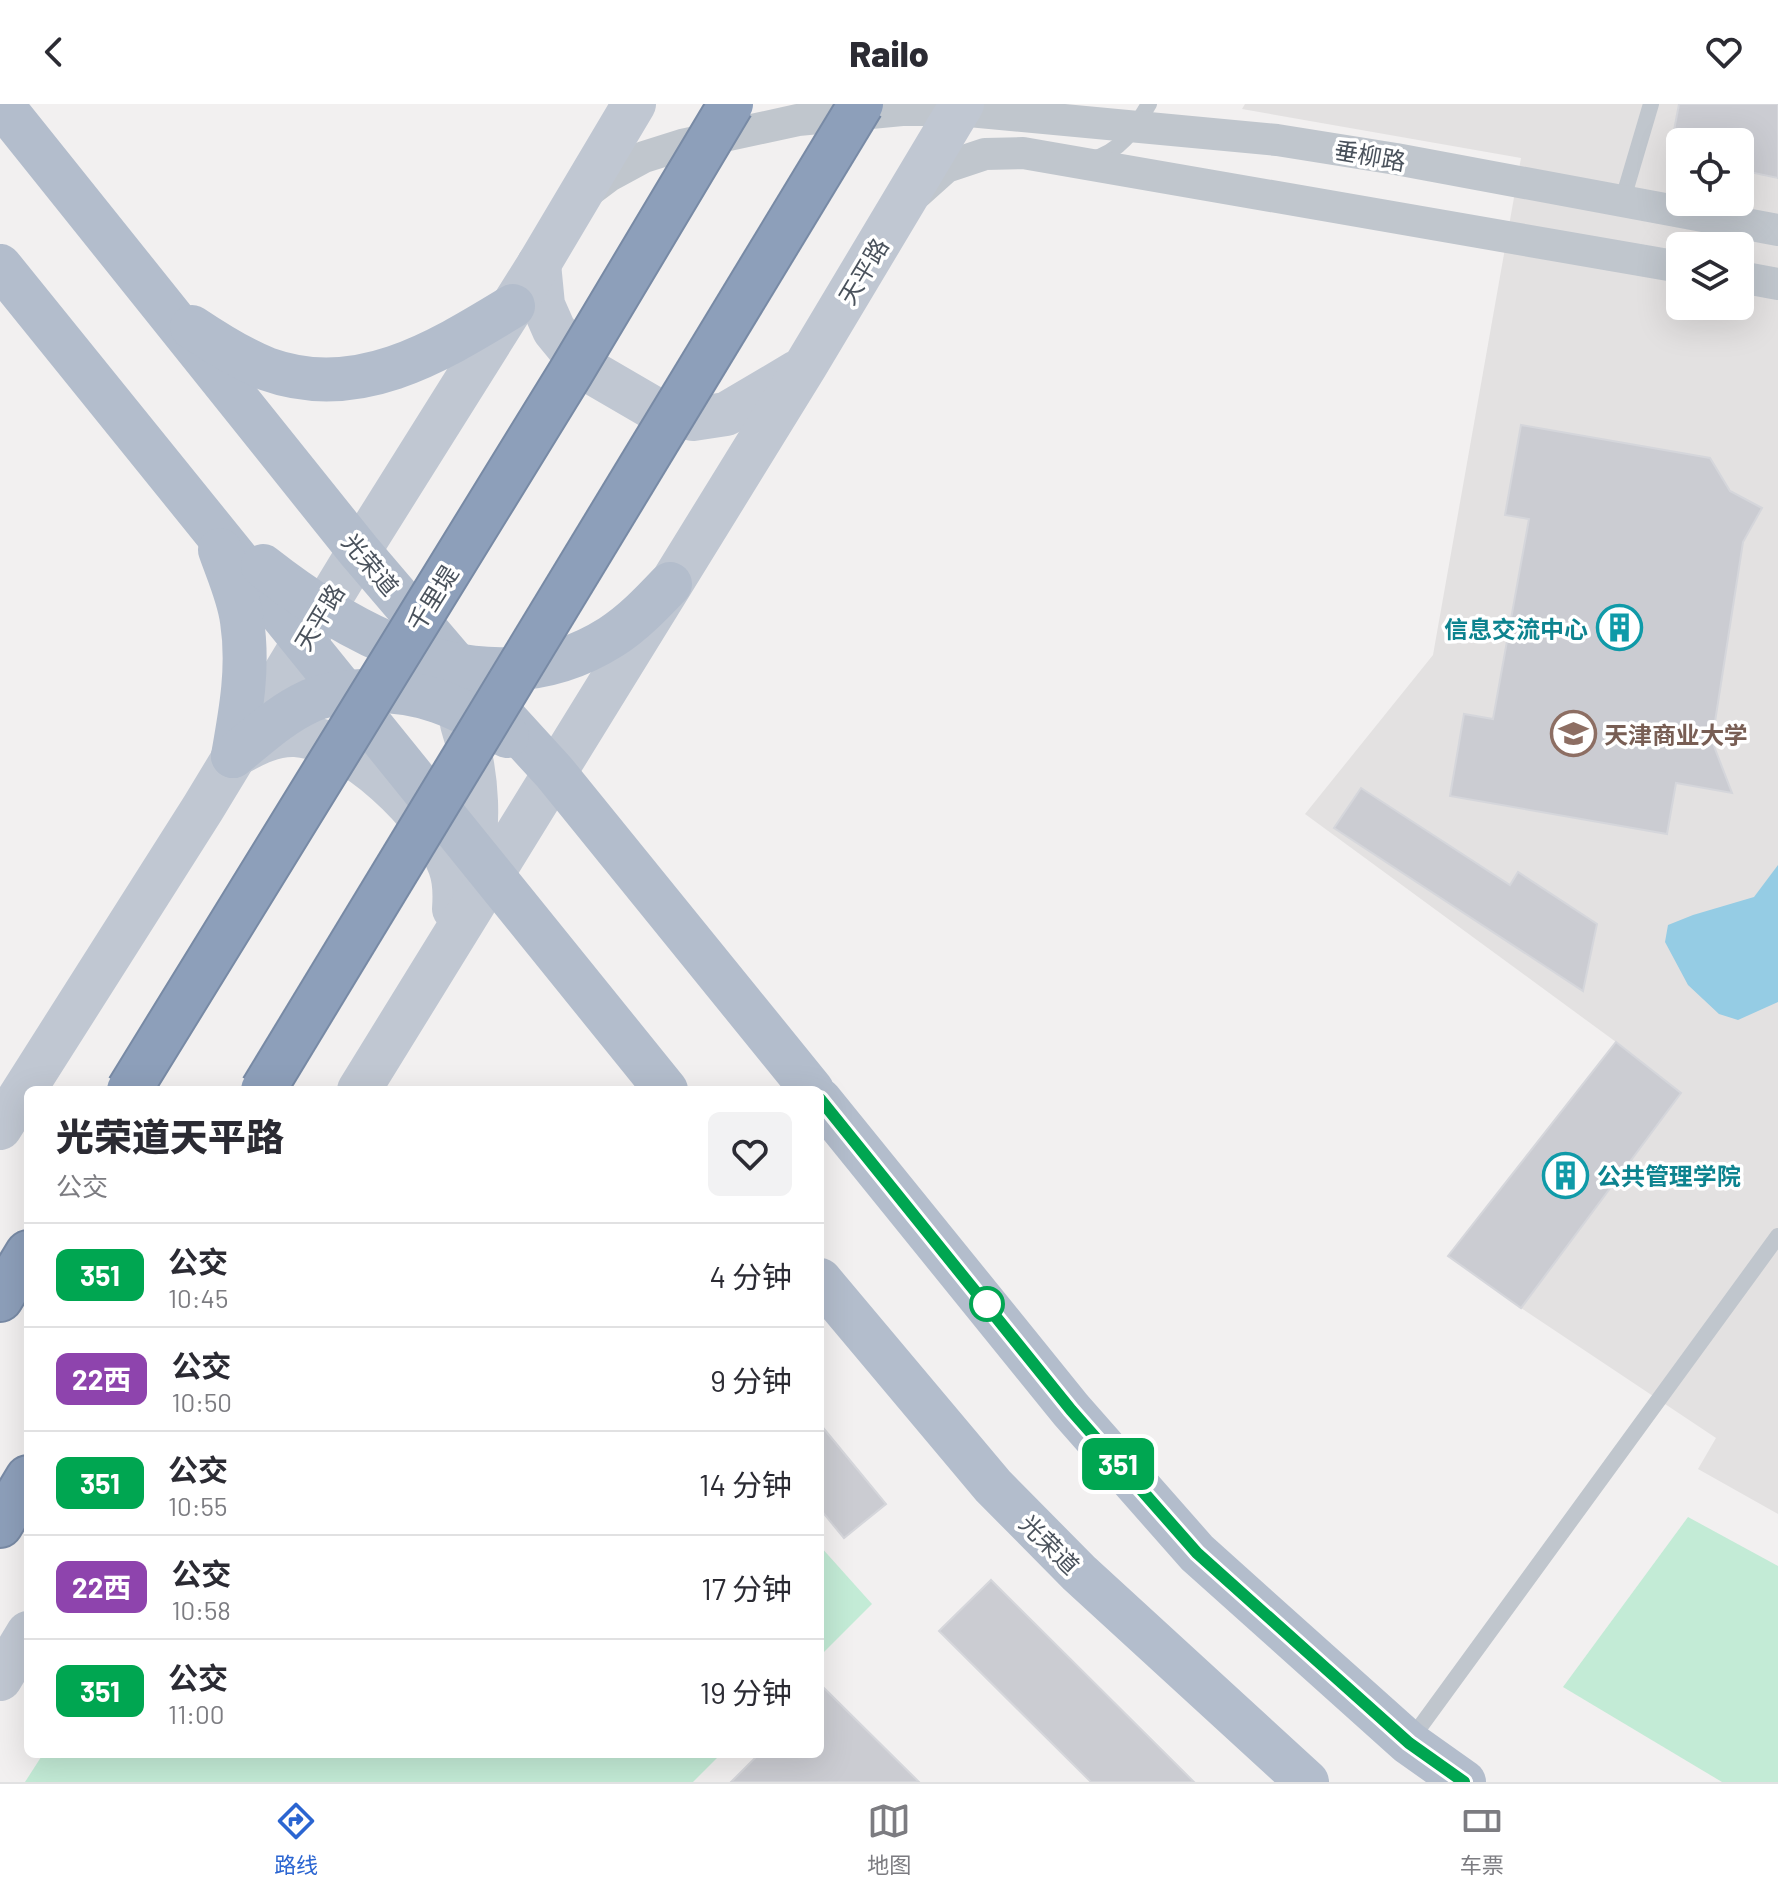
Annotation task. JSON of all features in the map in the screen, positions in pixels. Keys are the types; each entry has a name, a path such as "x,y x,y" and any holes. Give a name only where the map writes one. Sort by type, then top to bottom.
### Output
{"highway":[{"name":"千里堤","path":"131,1086 571,372 731,104"},
{"path":"265,1086 861,104"},
{"path":"0,1299 24,1260"},
{"path":"0,1525 24,1485"}],"main road":[{"name":"光荣道","path":"1,104 359,551 448,678 554,772 809,1086"},
{"path":"0,266 211,525 314,625 345,692 663,1086"},
{"path":"164,308 222,347 268,369 301,377 348,379 378,374 416,360 457,340 513,306"},
{"path":"211,525 242,619 244,687 233,756"},
{"path":"314,625 369,635 448,678 498,669 542,667 576,654 611,638 643,612 670,584"},
{"path":"233,756 281,718 310,700 345,692 394,690 435,699 448,678"},
{"path":"824,1105 1071,1410 1197,1553 1409,1743 1464,1782"},
{"name":"光荣道","path":"824,1285 1004,1497 1079,1573 1307,1782"}],"street":[{"name":"天平路","path":"27,1086 203,808 539,264 634,104"},
{"name":"天平路","path":"482,864 554,772 806,365 960,107"},
{"name":"垂柳路","path":"576,201 609,176 644,157 682,145 798,120 960,107 1143,115 1778,230"},
{"path":"902,206 946,167 985,154 1023,153 1666,265"},
{"path":"539,264 543,305 554,330 586,369 653,408 693,419 726,414 766,393 806,365"},
{"path":"1754,280 1778,284"},
{"path":"361,1086 444,950 482,864 472,761 448,678"},
{"path":"233,756 280,736 311,737 355,759 387,785 412,808 438,843 450,866 454,882 454,911 444,950"},
{"name":"天平路","path":"0,1128 24,1090"},
{"path":"0,1631 24,1626"},
{"path":"0,1679 24,1640"}],"lane":[{"path":"1622,202 1651,104"},
{"path":"1072,162 1096,159 1126,142 1143,115"},
{"path":"1409,1743 1778,1236"}],"shaded area":[{"name":"天津商业大学","path":"1245,104 1778,104 1778,1514 1698,1469 1716,1438 1448,1256 1616,1042 1305,814 1433,655 1521,158 1242,109"}],"green space":[{"path":"1688,1517 1778,1566 1778,1782 1722,1782 1563,1687"},
{"path":"824,1550 872,1604 824,1652"},
{"path":"40,1758 717,1758 693,1782 25,1782"}],"water":[{"path":"1778,865 1778,1002 1738,1020 1719,1014 1688,985 1665,942 1668,925 1754,897"}],"building":[{"path":"1679,104 1778,104 1778,178 1754,173 1754,128 1674,128"},
{"name":"信息交流中心","path":"1521,425 1710,458 1730,491 1762,508 1743,542 1712,741 1732,793 1676,783 1667,834 1450,796 1464,714 1493,719 1529,519 1505,515"},
{"path":"1361,788 1510,885 1518,872 1597,924 1583,991 1334,828"},
{"name":"公共管理学院","path":"1616,1042 1681,1093 1521,1308 1448,1256"},
{"path":"824,1429 886,1504 844,1538 824,1514"},
{"path":"991,1580 1194,1782 1091,1782 939,1631"},
{"path":"824,1688 919,1782 731,1782 755,1758 824,1758"}],"bus line":[{"name":"351","path":"824,1104 1071,1410 1197,1553 1409,1743 1464,1782"}],"place":[{"name":"信息交流中心","path":"1619,628"},
{"name":"天津商业大学","path":"1573,734"},
{"name":"公共管理学院","path":"1566,1175"}]}
